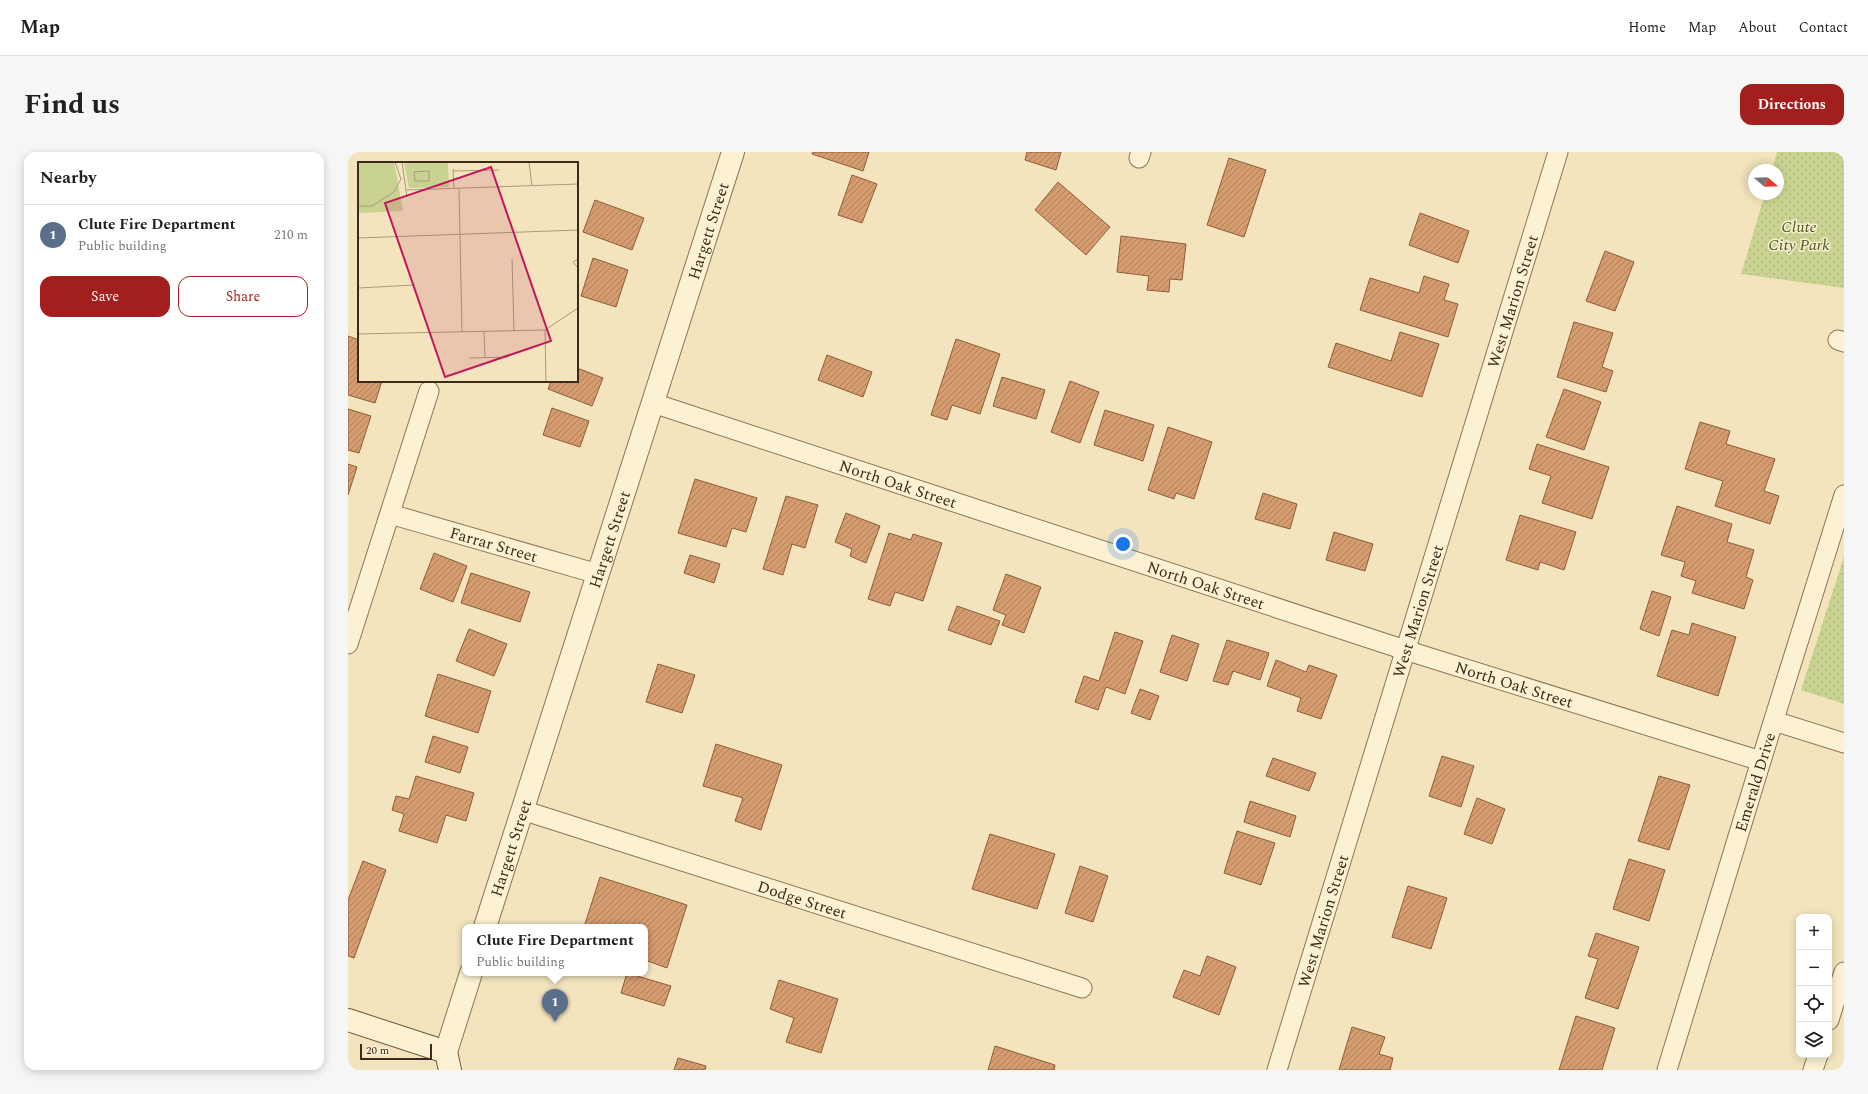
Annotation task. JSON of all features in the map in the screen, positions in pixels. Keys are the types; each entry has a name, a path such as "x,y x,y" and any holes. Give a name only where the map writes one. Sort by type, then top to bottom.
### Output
{"street":[{"name":"Hargett Street","path":"486,924 733,152"},
{"name":"West Marion Street","path":"1277,1070 1558,152"},
{"path":"348,644 429,391"},
{"name":"North Oak Street","path":"653,403 1406,650 1761,761"},
{"name":"Emerald Drive","path":"1667,1070 1844,495"},
{"name":"Farrar Street","path":"390,514 598,574"},
{"path":"1774,721 1844,743"},
{"name":"Dodge Street","path":"522,810 1082,988"},
{"path":"1832,1010 1844,972"},
{"path":"348,1020 448,1061 470,976"},
{"path":"1813,1070 1817,1058"}],"green space":[{"name":"Clute City Park","path":"1777,152 1844,152 1844,288 1741,274 1763,200 1784,200 1784,164 1774,164"},
{"path":"1844,557 1844,704 1801,690"}],"building":[{"path":"813,152 869,152 863,171 812,154"},
{"path":"1027,152 1061,152 1056,170 1025,160"},
{"path":"1229,158 1266,170 1244,237 1207,225"},
{"path":"852,175 877,184 862,223 838,215"},
{"path":"1058,182 1110,227 1086,255 1035,210"},
{"path":"595,200 644,218 632,250 583,232"},
{"path":"1420,213 1469,231 1458,263 1409,245"},
{"path":"1121,236 1186,244 1182,280 1170,279 1169,292 1147,290 1149,276 1117,272"},
{"path":"1605,251 1634,262 1615,311 1586,301"},
{"path":"593,258 628,270 616,307 581,296"},
{"path":"1424,276 1449,284 1444,300 1458,304 1448,337 1360,310 1370,278 1419,293"},
{"path":"1574,322 1613,333 1602,367 1613,371 1606,392 1557,377"},
{"path":"1400,332 1439,344 1422,397 1328,367 1336,343 1391,361"},
{"path":"348,336 358,340 358,382 382,382 375,403 348,395"},
{"path":"956,339 1000,354 980,414 952,405 947,420 931,415"},
{"path":"827,355 872,372 863,397 818,380"},
{"path":"578,368 603,378 592,406 548,389 551,382 578,382"},
{"path":"1002,377 1045,390 1036,419 993,406"},
{"path":"1070,381 1099,392 1080,443 1051,432"},
{"path":"1564,389 1601,402 1584,450 1546,437"},
{"path":"552,408 589,421 580,447 543,435"},
{"path":"348,409 371,416 359,453 348,450"},
{"path":"1105,410 1154,425 1143,461 1094,445"},
{"path":"1700,422 1730,431 1726,444 1775,459 1764,491 1779,496 1770,524 1715,506 1723,481 1685,469"},
{"path":"1168,427 1212,442 1194,499 1176,493 1174,499 1148,490"},
{"path":"1537,444 1609,467 1592,519 1542,503 1551,476 1529,469"},
{"path":"348,464 357,467 348,495"},
{"path":"695,479 757,498 746,532 732,528 726,547 678,533"},
{"path":"1263,493 1297,504 1290,529 1255,519"},
{"path":"786,496 818,505 805,548 792,544 783,575 763,569"},
{"path":"1677,506 1732,524 1727,542 1754,550 1746,577 1753,580 1744,609 1692,593 1696,581 1681,576 1685,562 1661,555"},
{"path":"846,513 880,526 866,563 850,556 852,549 835,542"},
{"path":"1520,515 1576,532 1564,570 1540,562 1538,570 1506,560"},
{"path":"1334,532 1373,544 1365,571 1326,560"},
{"path":"889,533 911,540 913,534 942,543 923,601 895,592 890,606 868,599"},
{"path":"434,553 467,566 453,602 420,589"},
{"path":"690,555 720,564 714,583 684,573"},
{"path":"471,573 530,592 520,622 461,603"},
{"path":"1006,574 1041,587 1024,633 1002,625 1006,615 993,610"},
{"path":"1652,591 1671,597 1659,636 1640,629"},
{"path":"957,606 1000,621 991,645 948,630"},
{"path":"1692,623 1736,637 1718,696 1657,676 1672,630 1689,635"},
{"path":"469,629 507,644 494,676 456,661"},
{"path":"1115,632 1143,641 1125,694 1106,687 1098,710 1075,702 1084,676 1099,681"},
{"path":"1172,635 1199,644 1187,681 1160,672"},
{"path":"1227,640 1269,653 1260,680 1233,671 1228,685 1213,681"},
{"path":"1276,660 1306,672 1309,665 1337,675 1321,719 1297,711 1301,698 1267,686"},
{"path":"658,664 695,675 682,713 646,702"},
{"path":"438,674 491,691 478,733 425,716"},
{"path":"1140,689 1159,696 1150,720 1131,713"},
{"path":"433,736 468,747 460,773 425,762"},
{"path":"716,744 782,765 761,830 735,821 743,798 703,786"},
{"path":"1442,756 1474,766 1461,807 1429,796"},
{"path":"1273,758 1316,773 1309,791 1266,776"},
{"path":"416,776 474,793 466,821 446,815 437,843 399,831 404,814 392,810 396,796 409,799"},
{"path":"1659,776 1690,785 1669,850 1638,841"},
{"path":"1477,798 1505,809 1492,844 1464,834"},
{"path":"1250,801 1296,816 1290,837 1244,822"},
{"path":"1237,831 1275,843 1261,885 1224,873"},
{"path":"990,834 1055,854 1037,909 972,889"},
{"path":"1629,859 1665,870 1649,921 1613,909"},
{"path":"363,861 386,870 354,958 348,956 348,900"},
{"path":"1080,866 1108,876 1093,922 1065,913"},
{"path":"600,877 687,905 667,968 648,961 648,924 585,924"},
{"path":"1408,886 1447,898 1431,949 1392,937"},
{"path":"1596,933 1639,947 1618,1009 1585,998 1598,959 1588,956"},
{"path":"1207,956 1236,967 1219,1015 1173,997 1184,970 1200,976"},
{"path":"626,976 637,976 671,986 664,1006 621,993"},
{"path":"779,980 838,999 821,1053 786,1042 794,1018 770,1009"},
{"path":"1576,1016 1615,1028 1602,1070 1559,1070"},
{"path":"1352,1027 1385,1037 1379,1054 1393,1058 1390,1070 1339,1070"},
{"path":"995,1046 1055,1065 1054,1070 988,1070"},
{"path":"678,1058 706,1066 705,1070 674,1070"}],"place":[{"name":"Clute Fire Department","path":"555,1022"}]}
